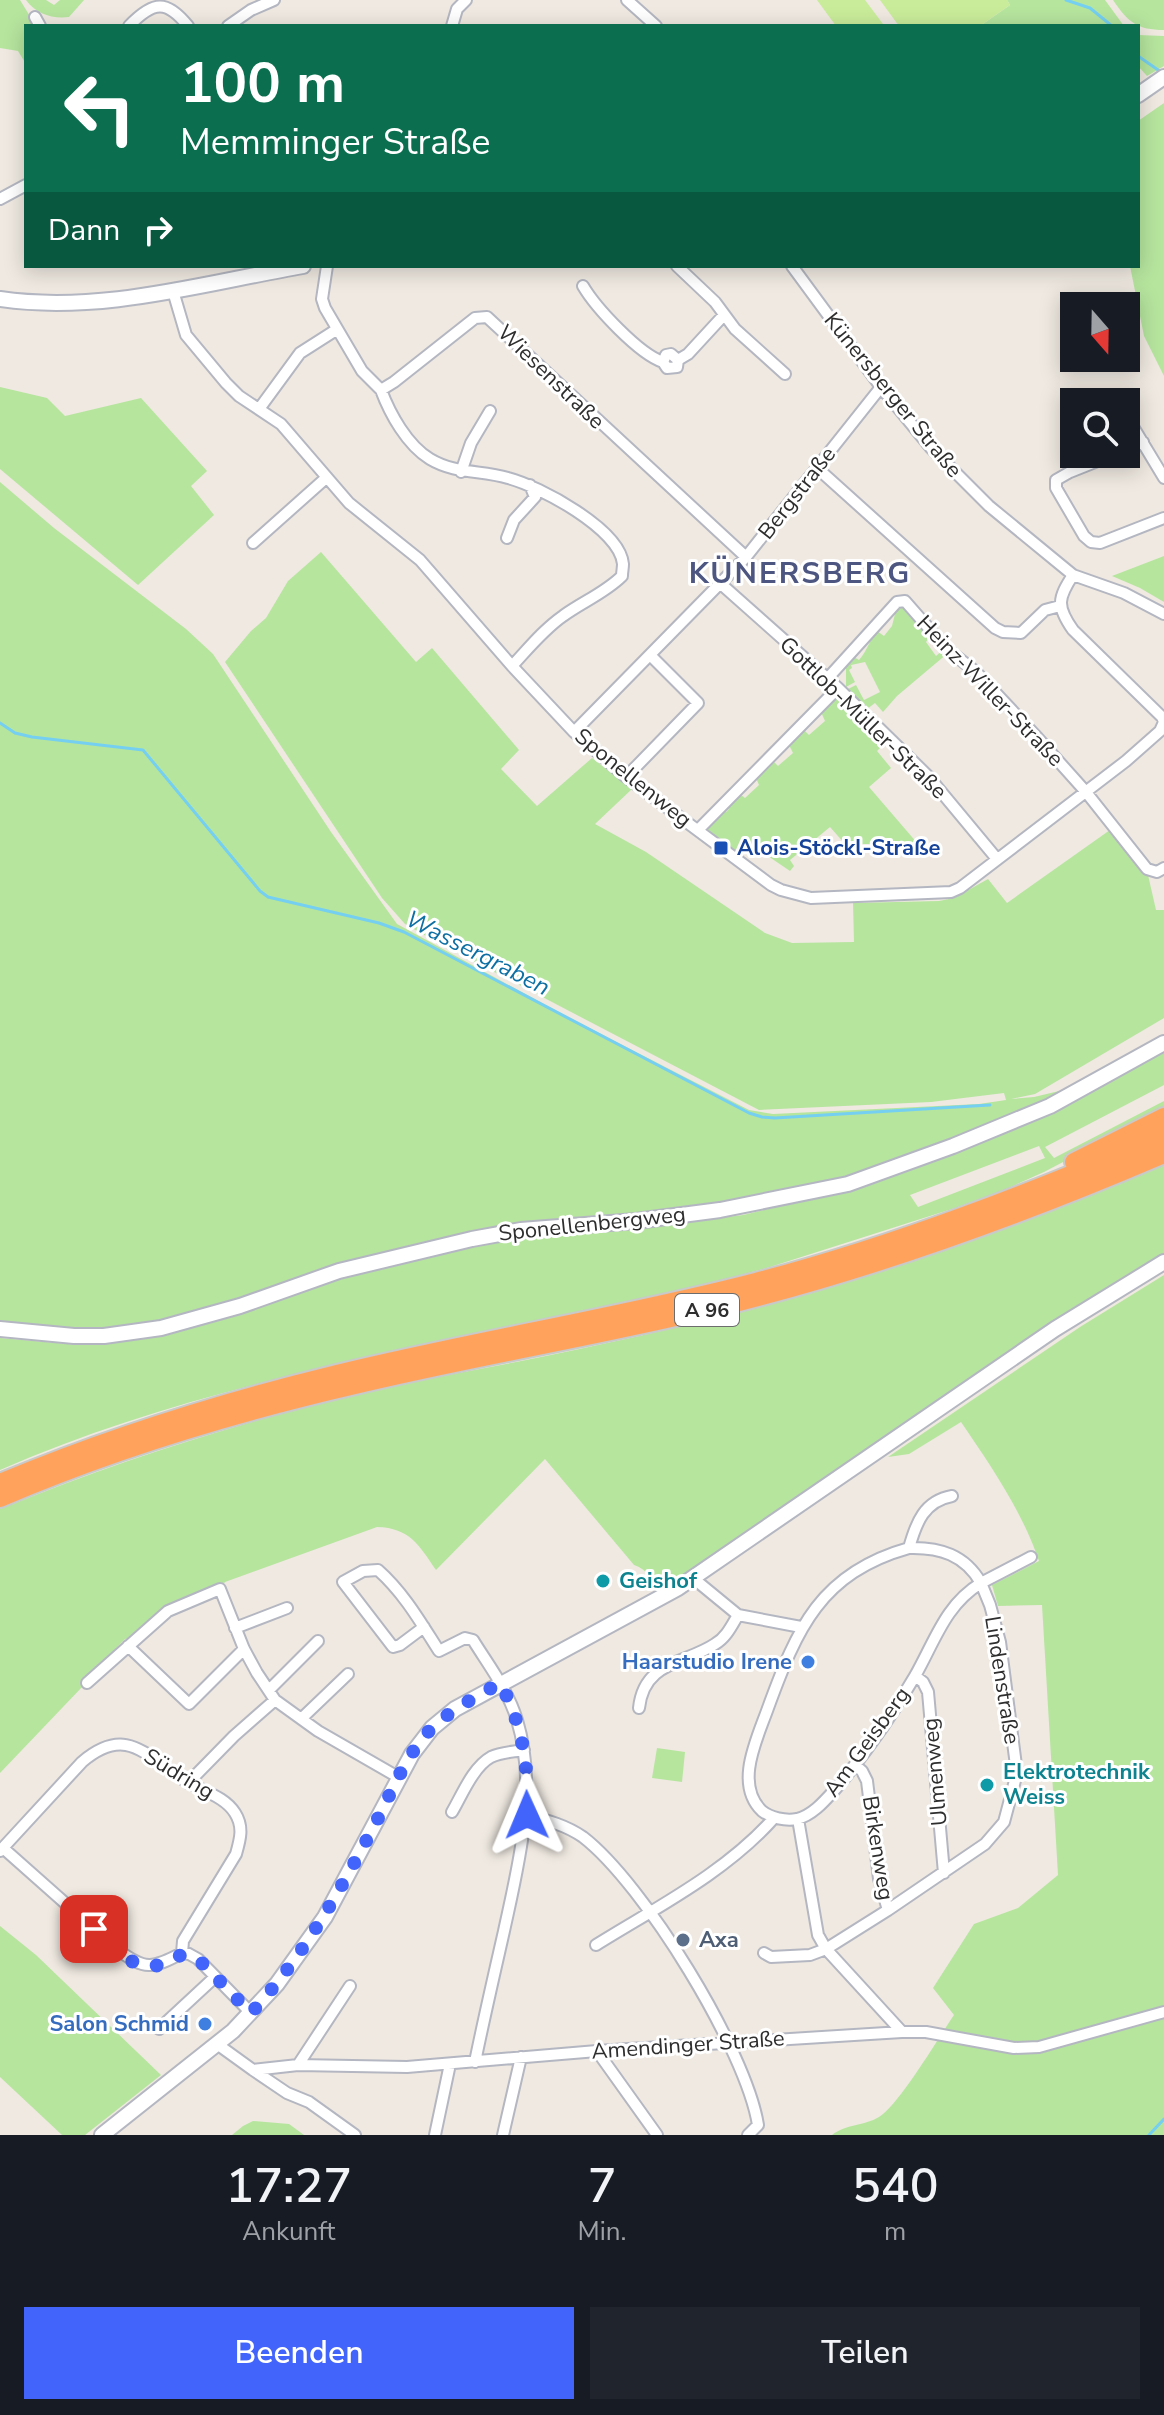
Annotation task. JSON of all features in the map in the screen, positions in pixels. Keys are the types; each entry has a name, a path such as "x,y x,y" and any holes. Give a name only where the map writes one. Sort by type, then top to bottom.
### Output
{"highway":[{"name":"A 96","path":"1004,1203 1071,1164 1164,1117"},
{"name":"A 96","path":"0,1483 109,1440 223,1403 338,1373 755,1282 867,1250 1004,1203 1164,1136"},
{"name":"A 96","path":"0,1498 168,1435 301,1397 630,1328 817,1281 944,1240 1164,1154"}],"street":[{"path":"231,24 251,10 274,0"},
{"path":"453,24 457,9 466,0"},
{"path":"627,0 654,24"},
{"path":"131,24 147,7 160,1 178,9 187,24"},
{"path":"1140,94 1162,79"},
{"path":"0,199 24,186"},
{"path":"0,299 29,304 79,303 173,291 293,268"},
{"path":"327,268 322,299 336,330 362,371 381,390 389,411 421,452 461,472 506,477 530,485 575,510 617,549 623,562 622,576 612,586 544,631 512,666"},
{"path":"679,268 715,302 723,316 785,374"},
{"name":"Künersberger Straße","path":"793,268 881,387 931,448 968,486 1011,526 1073,575 1124,593 1164,614"},
{"path":"583,286 596,305 629,337 652,358 663,362 668,354 676,356 678,360 688,354 723,316"},
{"name":"Sponellenweg","path":"173,291 183,329 190,341 239,396 285,429 349,503 420,560 574,732 626,777 771,885 803,897 936,895 951,892 1086,792 1160,731 1164,722"},
{"name":"Wiesenstraße","path":"381,390 475,318 487,317 746,557"},
{"path":"259,409 300,353 336,330"},
{"name":"Bergstraße","path":"574,732 746,557 881,387"},
{"path":"461,472 471,443 490,411"},
{"path":"1140,437 1164,478"},
{"path":"816,467 995,628 1003,632 1021,633 1045,610 1060,606"},
{"path":"1080,468 1056,480 1056,488 1084,536 1091,542 1100,543 1164,518"},
{"path":"253,543 326,478"},
{"path":"507,538 514,520 535,497 530,485"},
{"path":"1073,575 1064,589 1060,606 1073,630 1164,722"},
{"name":"Gottlob-Müller-Straße","path":"721,584 838,688 928,776 997,859"},
{"name":"Heinz-Willer-Straße","path":"827,679 897,602 905,601 947,649 976,672 1086,792"},
{"path":"626,777 698,703 650,655"},
{"path":"698,830 838,688"},
{"path":"1086,792 1147,869 1157,872 1164,868"},
{"name":"Sponellenbergweg","path":"0,1329 104,1336 161,1328 240,1306 339,1271 484,1236 720,1210 848,1184 1050,1106 1164,1043"},
{"path":"102,2135 217,2044 277,1984 325,1917 418,1745 432,1728 455,1709 693,1578 1055,1329 1164,1262"},
{"path":"909,1548 924,1510 937,1500 952,1496"},
{"path":"902,2032 826,1949 818,1935 798,1819 774,1818 762,1810 748,1788 748,1776 768,1709 801,1627 830,1592 856,1570 888,1554 909,1548 927,1548 951,1554 971,1568 981,1583"},
{"name":"Am Geisberg","path":"798,1819 820,1805 855,1765 915,1676 950,1610 968,1591 1031,1557"},
{"path":"424,1627 393,1647 343,1582 363,1571 378,1570 396,1586 424,1627 439,1651 465,1638 473,1640 512,1706 524,1750 527,1815 475,2062"},
{"path":"693,1578 738,1615 801,1627"},
{"name":"Lindenstraße","path":"888,1910 985,1844 1004,1822 1017,1773 1000,1642 981,1583"},
{"path":"87,1683 168,1611 220,1589 244,1649 272,1695 318,1731 398,1777"},
{"path":"235,1628 287,1608"},
{"path":"639,1708 640,1697 649,1680 677,1660 715,1645 738,1615"},
{"path":"188,1783 272,1695 318,1641"},
{"path":"128,1646 189,1704 244,1649"},
{"path":"302,1718 348,1674"},
{"name":"Ulmenweg","path":"915,1676 923,1682 928,1692 944,1873"},
{"name":"Südring","path":"110,1745 131,1746 146,1752 188,1783 225,1802 237,1815 242,1832 236,1854 183,1941 182,1953 148,1967 136,1964 118,1950 1,1850 82,1762 96,1750 110,1745"},
{"path":"452,1812 486,1761 524,1750"},
{"name":"Birkenweg","path":"826,1949 888,1910 879,1879 867,1781 855,1765"},
{"path":"527,1815 558,1824 582,1836 612,1865 650,1912 728,2041 756,2111 758,2125 748,2135"},
{"path":"596,1945 705,1878 774,1818"},
{"path":"764,1953 771,1957 810,1955 826,1949"},
{"path":"182,1953 198,1959 251,2013"},
{"path":"159,2029 215,1977"},
{"path":"298,2065 350,1986"},
{"name":"Amendinger Straße","path":"253,2070 298,2065 407,2067 728,2041 902,2032 926,2032 1014,2048 1039,2047 1163,2013"},
{"path":"217,2044 355,2135"},
{"path":"597,2051 657,2135"},
{"path":"503,2135 521,2057"},
{"path":"435,2135 450,2064"}],"green space":[{"path":"0,0 20,0 35,24 24,24 24,61 18,51 0,48"},
{"path":"26,0 46,0 54,5 60,0 84,0 69,17 63,17 40,12"},
{"path":"817,0 865,0 883,24 835,24"},
{"path":"880,0 1007,0 1010,5 983,24 898,24"},
{"path":"1007,0 1105,0 1123,24 983,24 1010,5"},
{"path":"1113,0 1164,0 1164,30 1140,26 1124,14"},
{"path":"1140,35 1164,36 1164,66 1147,76 1140,68"},
{"path":"1164,103 1164,376 1144,336 1140,292 1135,292 1130,268 1140,268 1140,120"},
{"path":"0,387 47,398 65,416 141,398 207,471 191,486 214,515 138,585 0,469"},
{"path":"0,482 54,528 186,629 213,654 331,832 397,924 560,1013 749,1110 773,1114 1006,1100 1004,1093 931,1102 759,1110 405,924 382,898 225,662 266,618 288,581 321,552 416,662 432,648 519,750 501,769 537,806 592,758 632,789 595,824 646,852 765,933 792,943 854,942 853,903 939,901 954,898 988,879 1007,903 1110,830 1148,875 1156,910 1164,910 1164,1018 1035,1094 1011,1099 1076,1087 990,1126 840,1181 719,1205 412,1248 360,1259 166,1321 99,1330 0,1323"},
{"path":"1164,556 1164,602 1112,576"},
{"path":"905,604 931,635 926,642 936,656 944,649 948,653 897,696 883,712 875,703 867,709 848,689 856,685 864,700 880,692 865,662 851,665 849,670 855,682 846,687 846,665 854,657 859,660 877,631 884,636 892,626 897,606"},
{"path":"839,697 851,706 847,712 883,745 877,751 891,768 869,787 918,844 845,844 830,827 790,860 794,866 790,871 762,852 760,854 745,846 739,855 708,831 708,826 729,809 727,807 741,795 745,798 759,785 756,778 773,761 778,766 793,753 789,745 804,730 809,735 825,721 821,712"},
{"path":"1164,1047 1164,1085 1045,1147 1054,1158 1164,1101 1164,1109 1044,1172 955,1208 719,1281 390,1352 220,1394 109,1428 0,1470 0,1338 79,1345 163,1334 243,1312 378,1267 540,1234 642,1228 743,1215 861,1187 963,1147","holes":["1039,1146 1045,1158 918,1207 910,1195"]},
{"path":"1164,1163 1164,1255 1066,1314 672,1583 661,1584 634,1565 545,1459 436,1570 406,1534 377,1527 162,1608 132,1638 125,1639 0,1773 0,1509 133,1459 315,1405 400,1384 648,1334 828,1288 974,1239"},
{"path":"1164,1275 1164,2135 832,2135 879,2117 918,2070 954,2015 933,1988 974,1924 1018,1908 1058,1875 1042,1605 998,1606 992,1585 1039,1561 1032,1542 1005,1489 961,1422 909,1454 888,1457 1080,1327"},
{"path":"657,1748 685,1752 682,1782 652,1778"},
{"path":"0,1926 36,1955 161,2075 85,2135 62,2135 0,2077"},
{"path":"253,2121 289,2124 304,2135 232,2135"}],"waterway":[{"path":"1066,0 1090,8 1110,24"},
{"path":"1140,57 1161,72"},
{"name":"Wassergraben","path":"0,723 15,733 32,737 143,750 268,897 379,923 404,932 749,1113 775,1118 990,1105"},
{"path":"1149,2135 1164,2119"}],"place":[{"name":"Alois-Stöckl-Straße","path":"721,848"},
{"name":"Geishof","path":"603,1581"},
{"name":"Haarstudio Irene","path":"808,1662"},
{"name":"Elektrotechnik Weiss","path":"987,1785"},
{"name":"Axa","path":"683,1940"},
{"name":"Salon Schmid","path":"205,2024"}],"district":[{"name":"KÜNERSBERG","path":"800,573"}],"route":[{"path":"94,1929 136,1964 148,1967 182,1953 189,1954 198,1959 251,2013 277,1984 325,1917 418,1745 445,1716 500,1683 512,1706 524,1750 527,1815"}]}
